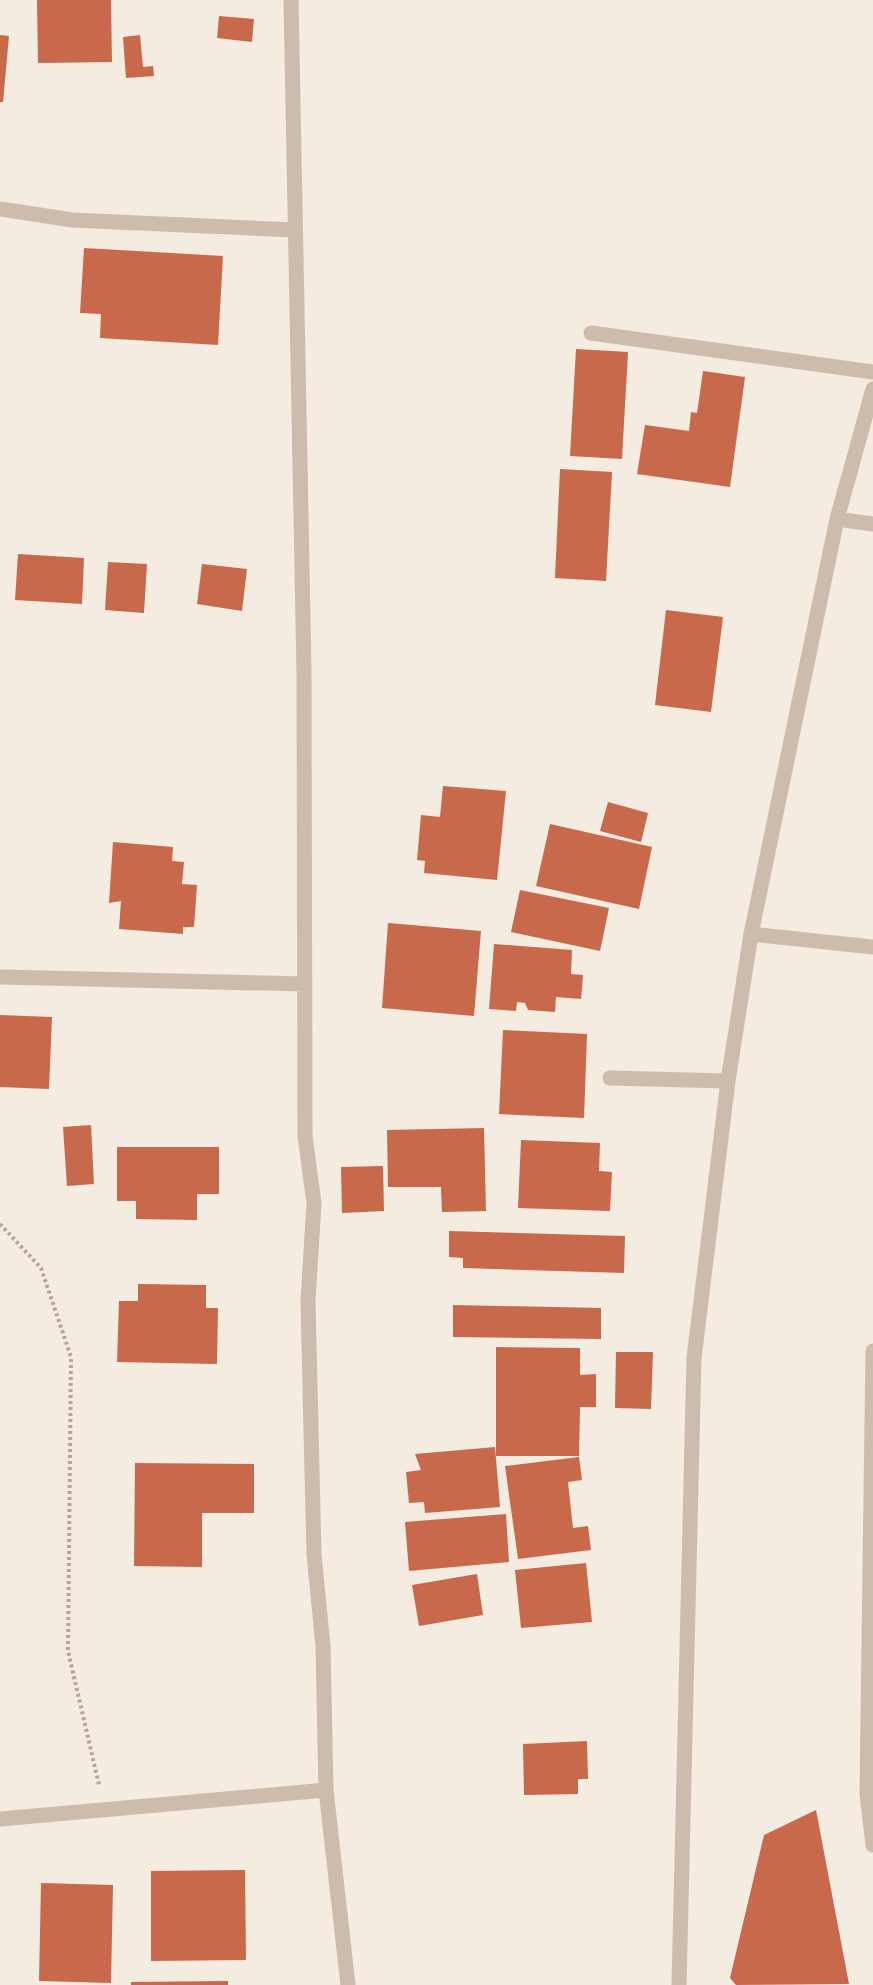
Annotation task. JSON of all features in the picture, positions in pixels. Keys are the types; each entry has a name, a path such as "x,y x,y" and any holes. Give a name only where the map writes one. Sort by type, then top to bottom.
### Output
{"street":[{"path":"291,0 304,659 305,1136 314,1203 308,1301 314,1554 323,1646 326,1790 348,1985"},
{"path":"0,209 72,220 295,230"},
{"path":"591,333 873,372"},
{"path":"679,1985 694,1358 728,1081 751,934 837,519 873,389"},
{"path":"837,519 873,524"},
{"path":"751,934 873,947"},
{"path":"0,977 305,984"},
{"path":"610,1078 728,1081"},
{"path":"873,1351 870,1794 873,1845"},
{"path":"0,1819 326,1790"}],"path":[{"path":"0,1224 41,1269 71,1357 68,1652 105,1809"}],"building":[{"path":"37,0 111,0 112,62 38,63"},
{"path":"219,16 254,19 252,42 217,38"},
{"path":"0,35 9,36 3,102 0,102"},
{"path":"140,35 143,67 153,66 154,76 126,78 123,37"},
{"path":"84,248 223,256 218,345 100,338 101,314 80,313"},
{"path":"576,349 628,352 622,459 570,456"},
{"path":"703,371 745,377 730,487 637,474 645,425 689,431 691,412 697,413"},
{"path":"560,469 612,472 606,581 555,578"},
{"path":"18,554 84,558 82,604 15,600"},
{"path":"108,562 147,564 144,613 105,610"},
{"path":"202,564 247,569 242,611 197,604"},
{"path":"666,610 723,617 711,712 655,705"},
{"path":"443,786 506,791 497,880 424,873 425,861 417,860 421,815 440,817"},
{"path":"608,802 648,813 641,842 600,831"},
{"path":"550,824 652,847 639,909 536,886"},
{"path":"113,842 173,847 172,861 184,862 182,884 197,885 194,927 183,927 183,934 119,929 121,901 109,903"},
{"path":"520,890 609,908 600,951 511,932"},
{"path":"388,923 481,931 474,1016 382,1008"},
{"path":"494,944 572,950 571,974 583,975 581,999 556,997 555,1012 528,1010 525,1003 517,1002 516,1011 489,1009"},
{"path":"0,1015 52,1017 49,1089 0,1087"},
{"path":"503,1030 587,1034 584,1118 499,1114"},
{"path":"91,1125 94,1184 67,1186 63,1127"},
{"path":"484,1128 486,1211 442,1212 441,1187 388,1187 387,1130"},
{"path":"521,1140 600,1143 599,1171 612,1172 610,1211 518,1208"},
{"path":"117,1147 219,1147 219,1194 197,1194 197,1220 136,1219 136,1201 117,1201"},
{"path":"383,1166 384,1211 342,1213 341,1167"},
{"path":"449,1231 625,1236 624,1273 463,1268 463,1258 449,1257"},
{"path":"138,1284 206,1285 206,1308 218,1308 217,1364 117,1362 119,1301 138,1301"},
{"path":"453,1305 601,1308 601,1339 453,1337"},
{"path":"496,1347 580,1348 580,1375 596,1374 596,1407 580,1407 579,1456 496,1456"},
{"path":"616,1352 653,1352 651,1409 615,1408"},
{"path":"495,1447 500,1507 425,1513 424,1502 409,1503 406,1472 421,1470 415,1454"},
{"path":"579,1457 582,1480 568,1482 573,1528 588,1526 591,1550 518,1559 505,1466"},
{"path":"135,1463 254,1464 254,1513 202,1513 202,1567 134,1566"},
{"path":"506,1514 509,1562 409,1571 405,1522"},
{"path":"586,1563 592,1622 521,1628 515,1570"},
{"path":"477,1574 483,1615 419,1626 412,1585"},
{"path":"587,1741 588,1779 578,1779 578,1794 524,1795 523,1744"},
{"path":"816,1810 849,1984 736,1985 730,1978 764,1835"},
{"path":"245,1870 246,1960 151,1961 151,1871"},
{"path":"41,1883 113,1885 111,1983 39,1981"},
{"path":"228,1981 228,1985 131,1985 131,1982"}]}
